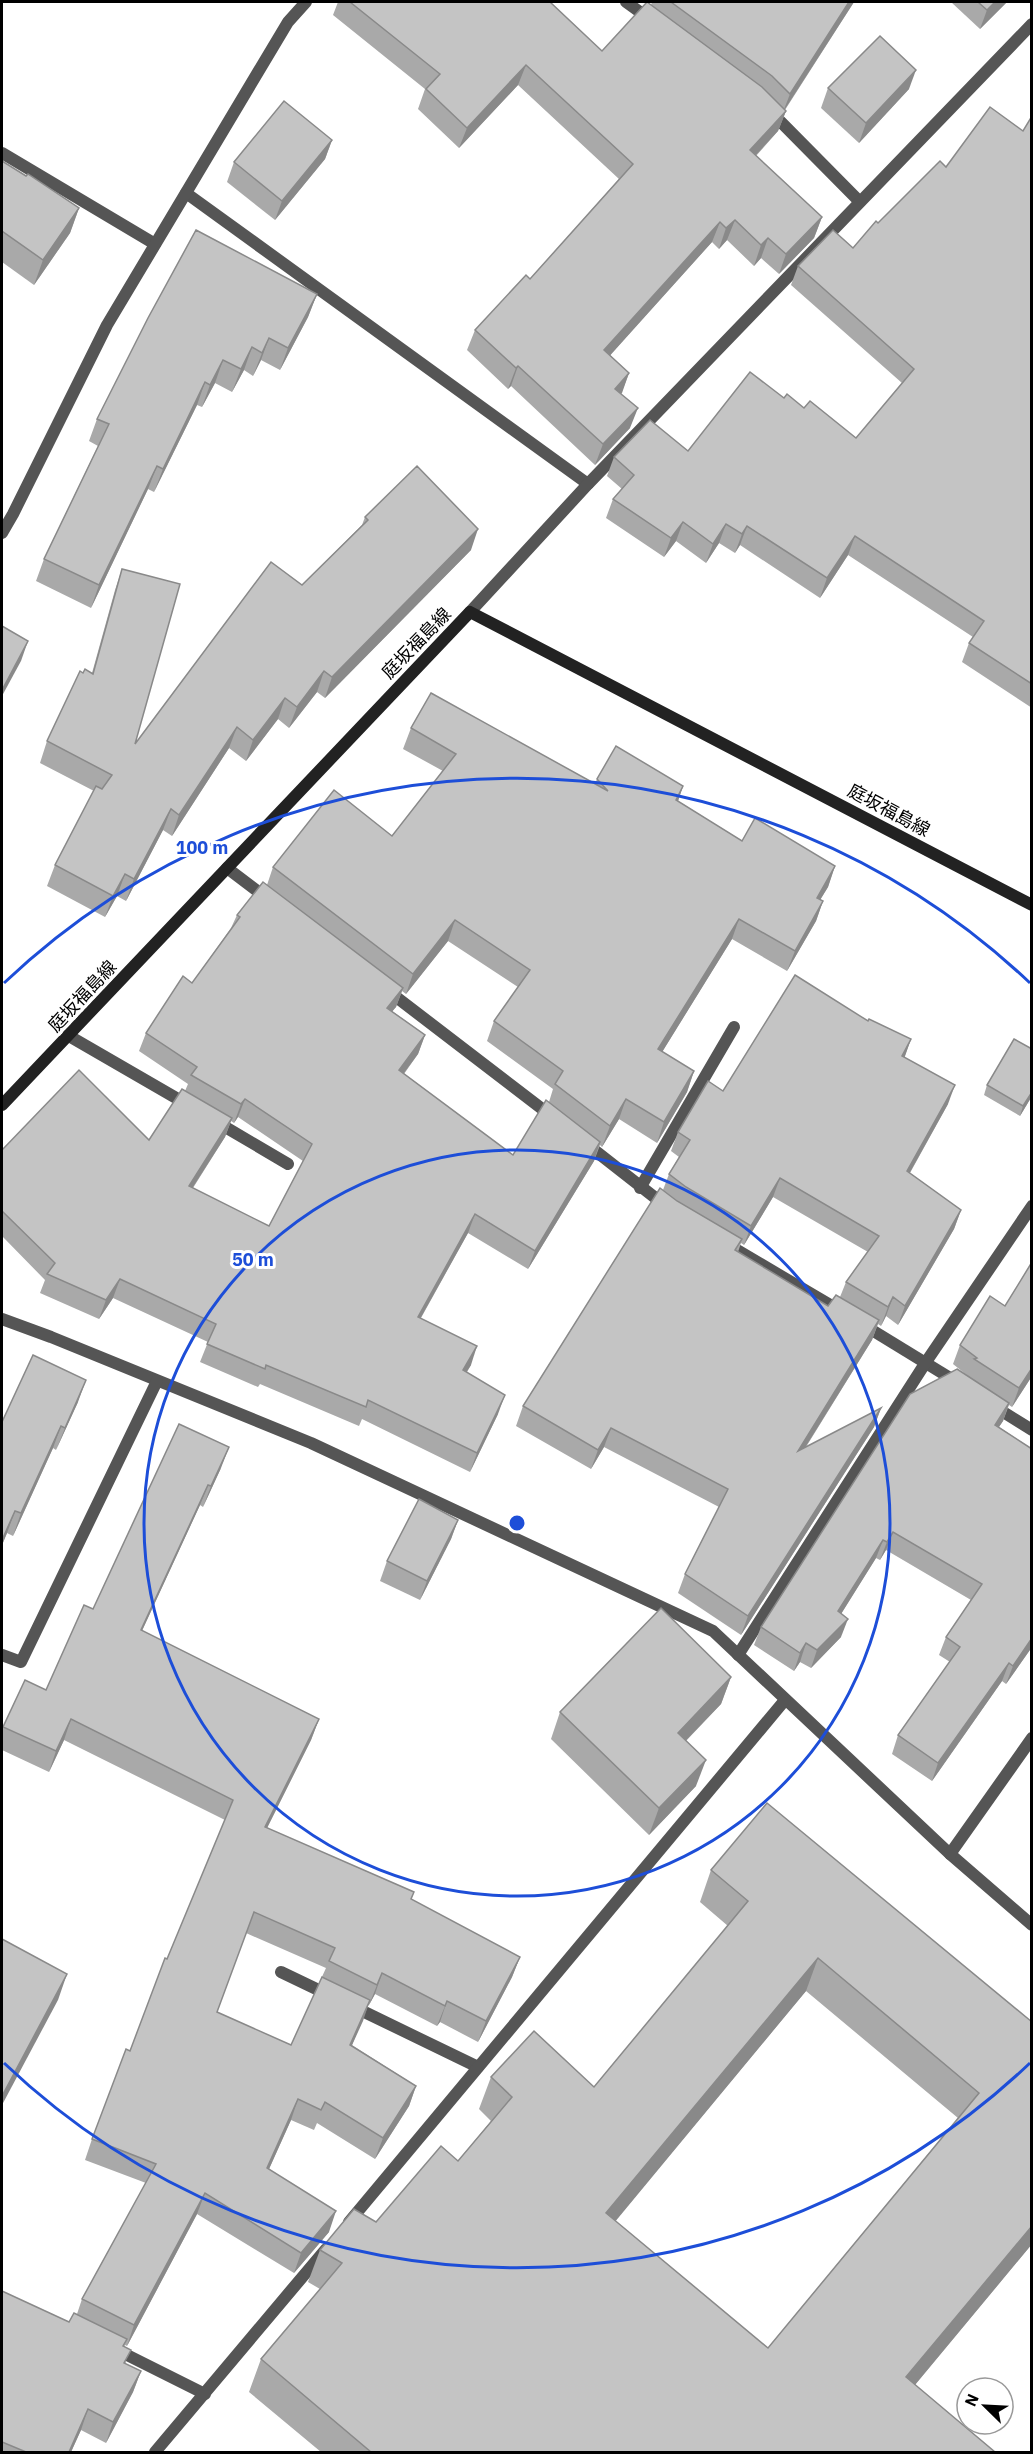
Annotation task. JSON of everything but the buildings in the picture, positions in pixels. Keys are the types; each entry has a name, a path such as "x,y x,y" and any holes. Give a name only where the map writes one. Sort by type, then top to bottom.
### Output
{"main road":[{"name":"庭坂福島線","path":"2,1105 470,612 1032,905"}],"street":[{"path":"2,533 14,514 107,325 288,22 306,2"},
{"path":"626,2 664,30"},
{"path":"470,612 588,484 1032,24"},
{"path":"760,101 860,201"},
{"path":"2,153 155,244"},
{"path":"186,193 588,484"},
{"path":"227,868 274,904"},
{"path":"377,982 674,1213"},
{"path":"640,1188 734,1027"},
{"path":"69,1036 288,1164"},
{"path":"738,1655 926,1362 1032,1206"},
{"path":"715,1237 926,1362 1032,1430"},
{"path":"2,1319 311,1443 596,1574 713,1631 950,1854 1032,1924"},
{"path":"2,1655 21,1662 157,1381"},
{"path":"155,2452 785,1700"},
{"path":"950,1854 1032,1738"},
{"path":"281,1972 478,2067"},
{"path":"99,2341 205,2394"}]}
